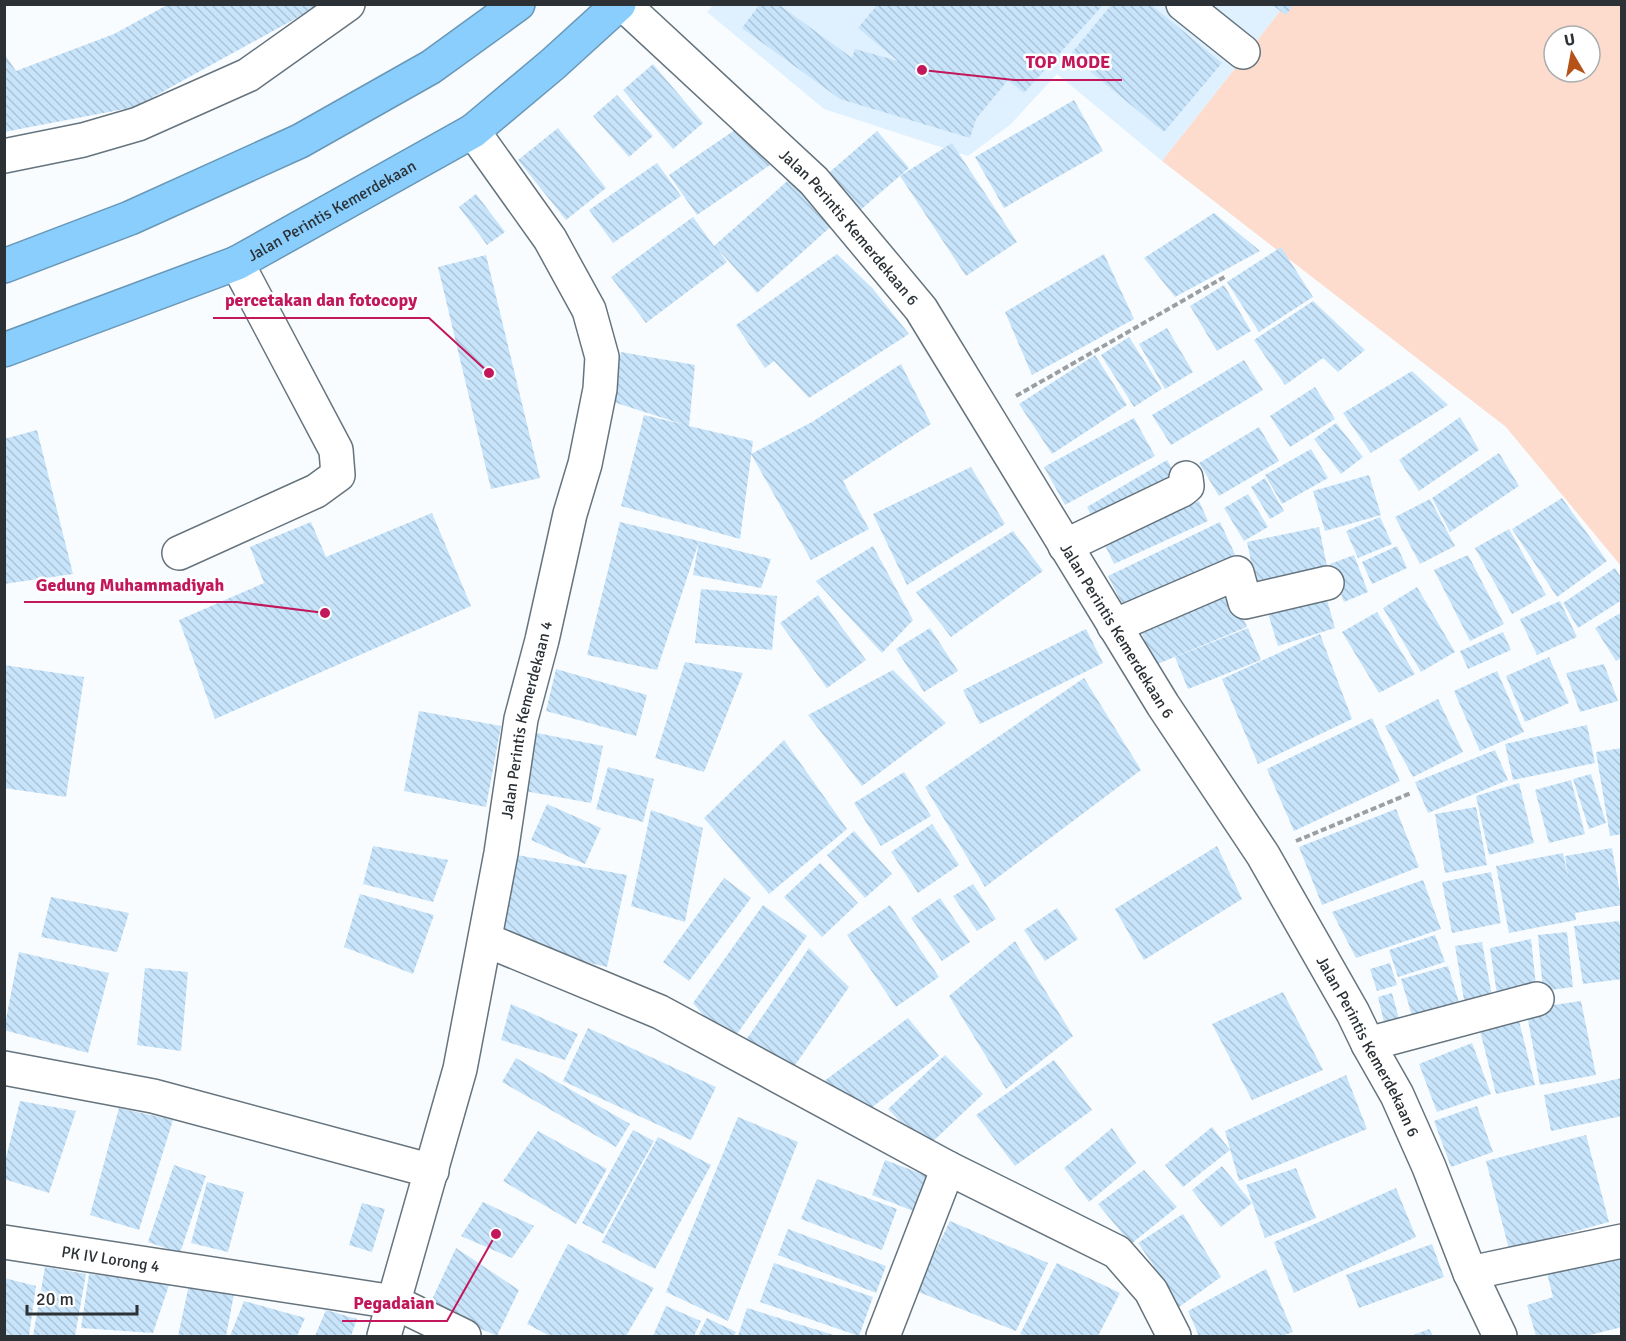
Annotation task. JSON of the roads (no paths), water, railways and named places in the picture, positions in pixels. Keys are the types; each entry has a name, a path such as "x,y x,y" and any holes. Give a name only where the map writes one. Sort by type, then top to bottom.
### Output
{"highway":[{"path":"4,266 130,218 300,141 431,67 518,4"},
{"name":"Jalan Perintis Kemerdekaan","path":"4,350 237,263 473,131 621,4"}],"street":[{"path":"4,156 83,140 138,124 249,75 348,4"},
{"name":"Jalan Perintis Kemerdekaan 6","path":"621,4 814,181 921,309 1163,705 1263,855 1353,1012 1397,1095 1429,1167 1470,1273 1500,1336"},
{"path":"1183,4 1243,52"},
{"name":"Jalan Perintis Kemerdekaan 4","path":"384,1336 460,1069 486,940 521,719 570,514 585,464 600,389 602,357 589,310 550,239 473,131"},
{"path":"179,553 316,491 338,475 336,450 237,263"},
{"path":"1065,546 1182,490 1187,486 1186,478"},
{"path":"1114,626 1237,573 1245,602 1327,583"},
{"path":"486,940 660,1012 948,1168 1117,1252 1151,1291 1174,1336"},
{"path":"1368,1044 1537,999"},
{"path":"4,1068 153,1096 432,1171"},
{"path":"883,1336 948,1168"},
{"path":"1470,1273 1622,1241"},
{"name":"PK IV Lorong 4","path":"4,1242 394,1302 464,1336"}],"place":[{"name":"TOP MODE","path":"922,70"},
{"name":"percetakan dan fotocopy","path":"489,373"},
{"name":"Gedung Muhammadiyah","path":"325,613"},
{"name":"Pegadaian","path":"496,1234"}]}
